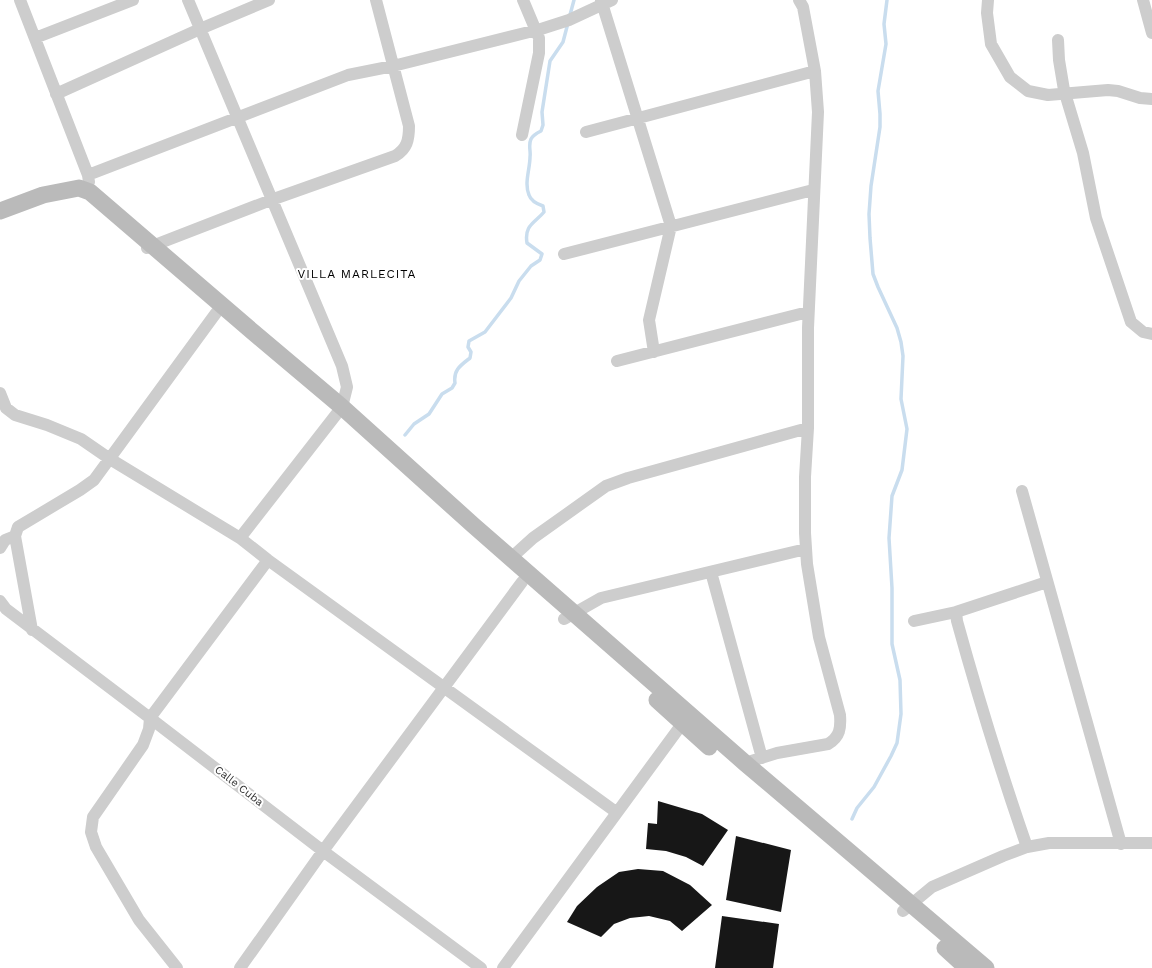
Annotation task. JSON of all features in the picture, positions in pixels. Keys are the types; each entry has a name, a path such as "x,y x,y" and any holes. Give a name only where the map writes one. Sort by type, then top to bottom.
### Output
{"street":[{"path":"20,0 56,94 89,189 216,313 339,411 511,558 569,616 682,724 907,908 986,968"},
{"path":"35,38 133,0"},
{"path":"188,0 342,366 347,387 339,411 240,538"},
{"path":"56,94 200,29 269,0"},
{"path":"149,247 271,200 395,156 402,152 409,138 409,126 376,0"},
{"path":"522,135 539,53 539,38 523,0"},
{"path":"744,763 777,753 828,744 835,740 841,728 840,715 819,637 811,595 806,549 805,477 808,428 808,312 818,112 814,71 803,7 799,0"},
{"path":"988,0 987,13 991,44 1010,76 1028,91 1048,95 1108,90 1118,91 1140,98 1152,99"},
{"path":"1143,0 1152,34"},
{"path":"0,211 44,194 89,189 237,118 348,75 393,66 536,30 569,20 605,2 637,118 671,226 649,320 654,352"},
{"path":"1058,40 1059,60 1065,93 1083,153 1096,218 1131,322 1143,332 1152,334"},
{"path":"586,132 814,71"},
{"path":"564,254 813,190"},
{"path":"149,247 253,332 522,582 639,669 907,908 967,968"},
{"path":"617,361 808,312"},
{"path":"32,630 15,536 18,527 94,480 216,313"},
{"path":"0,393 6,408 15,415 47,425 81,439 110,459 240,538 268,560 616,812"},
{"path":"511,558 534,538 606,486 628,478 808,428"},
{"path":"1022,491 1121,844"},
{"path":"0,548 5,540 15,536"},
{"path":"569,616 601,598 806,549"},
{"path":"177,968 139,920 96,848 91,832 93,818 143,745 149,729 150,718 268,560"},
{"path":"711,572 762,758"},
{"path":"240,968 323,850 522,582"},
{"path":"914,621 956,612 1047,582"},
{"name":"Calle Cuba","path":"0,601 6,610 32,630 481,968"},
{"path":"956,612 980,705 1027,847"},
{"path":"503,968 682,724"},
{"path":"907,908 932,887 1027,847 1049,843 1152,843"}],"building":[{"path":"658,801 702,814 728,830 703,866 686,857 666,851 646,849 648,823 657,824"},
{"path":"736,836 791,850 781,912 726,900"},
{"path":"638,869 663,871 690,885 712,905 682,931 670,921 649,916 630,918 614,924 601,937 567,922 577,906 597,887 619,872"},
{"path":"722,916 779,924 773,968 715,968"}],"waterway":[{"path":"570,15 574,0"},
{"path":"852,819 857,808 874,787 891,756 897,743 901,714 900,680 892,644 892,588 889,538 892,496 902,470 907,429 901,399 903,356 897,328 873,274 869,214 871,186 880,127 878,91 886,44 884,24 887,0"},
{"path":"405,435 414,424 429,414 442,394 452,388 455,383 456,371 470,358 471,352 468,347 469,341 485,332 511,298 519,281 531,266 540,260 542,254 527,243 526,237 531,225 544,212 543,206 533,201 530,197 527,186 530,162 530,144 533,136 541,131 543,125 542,112 550,61 563,42 568,23"}],"district":[{"name":"VILLA MARLECITA","path":"357,274"}]}
